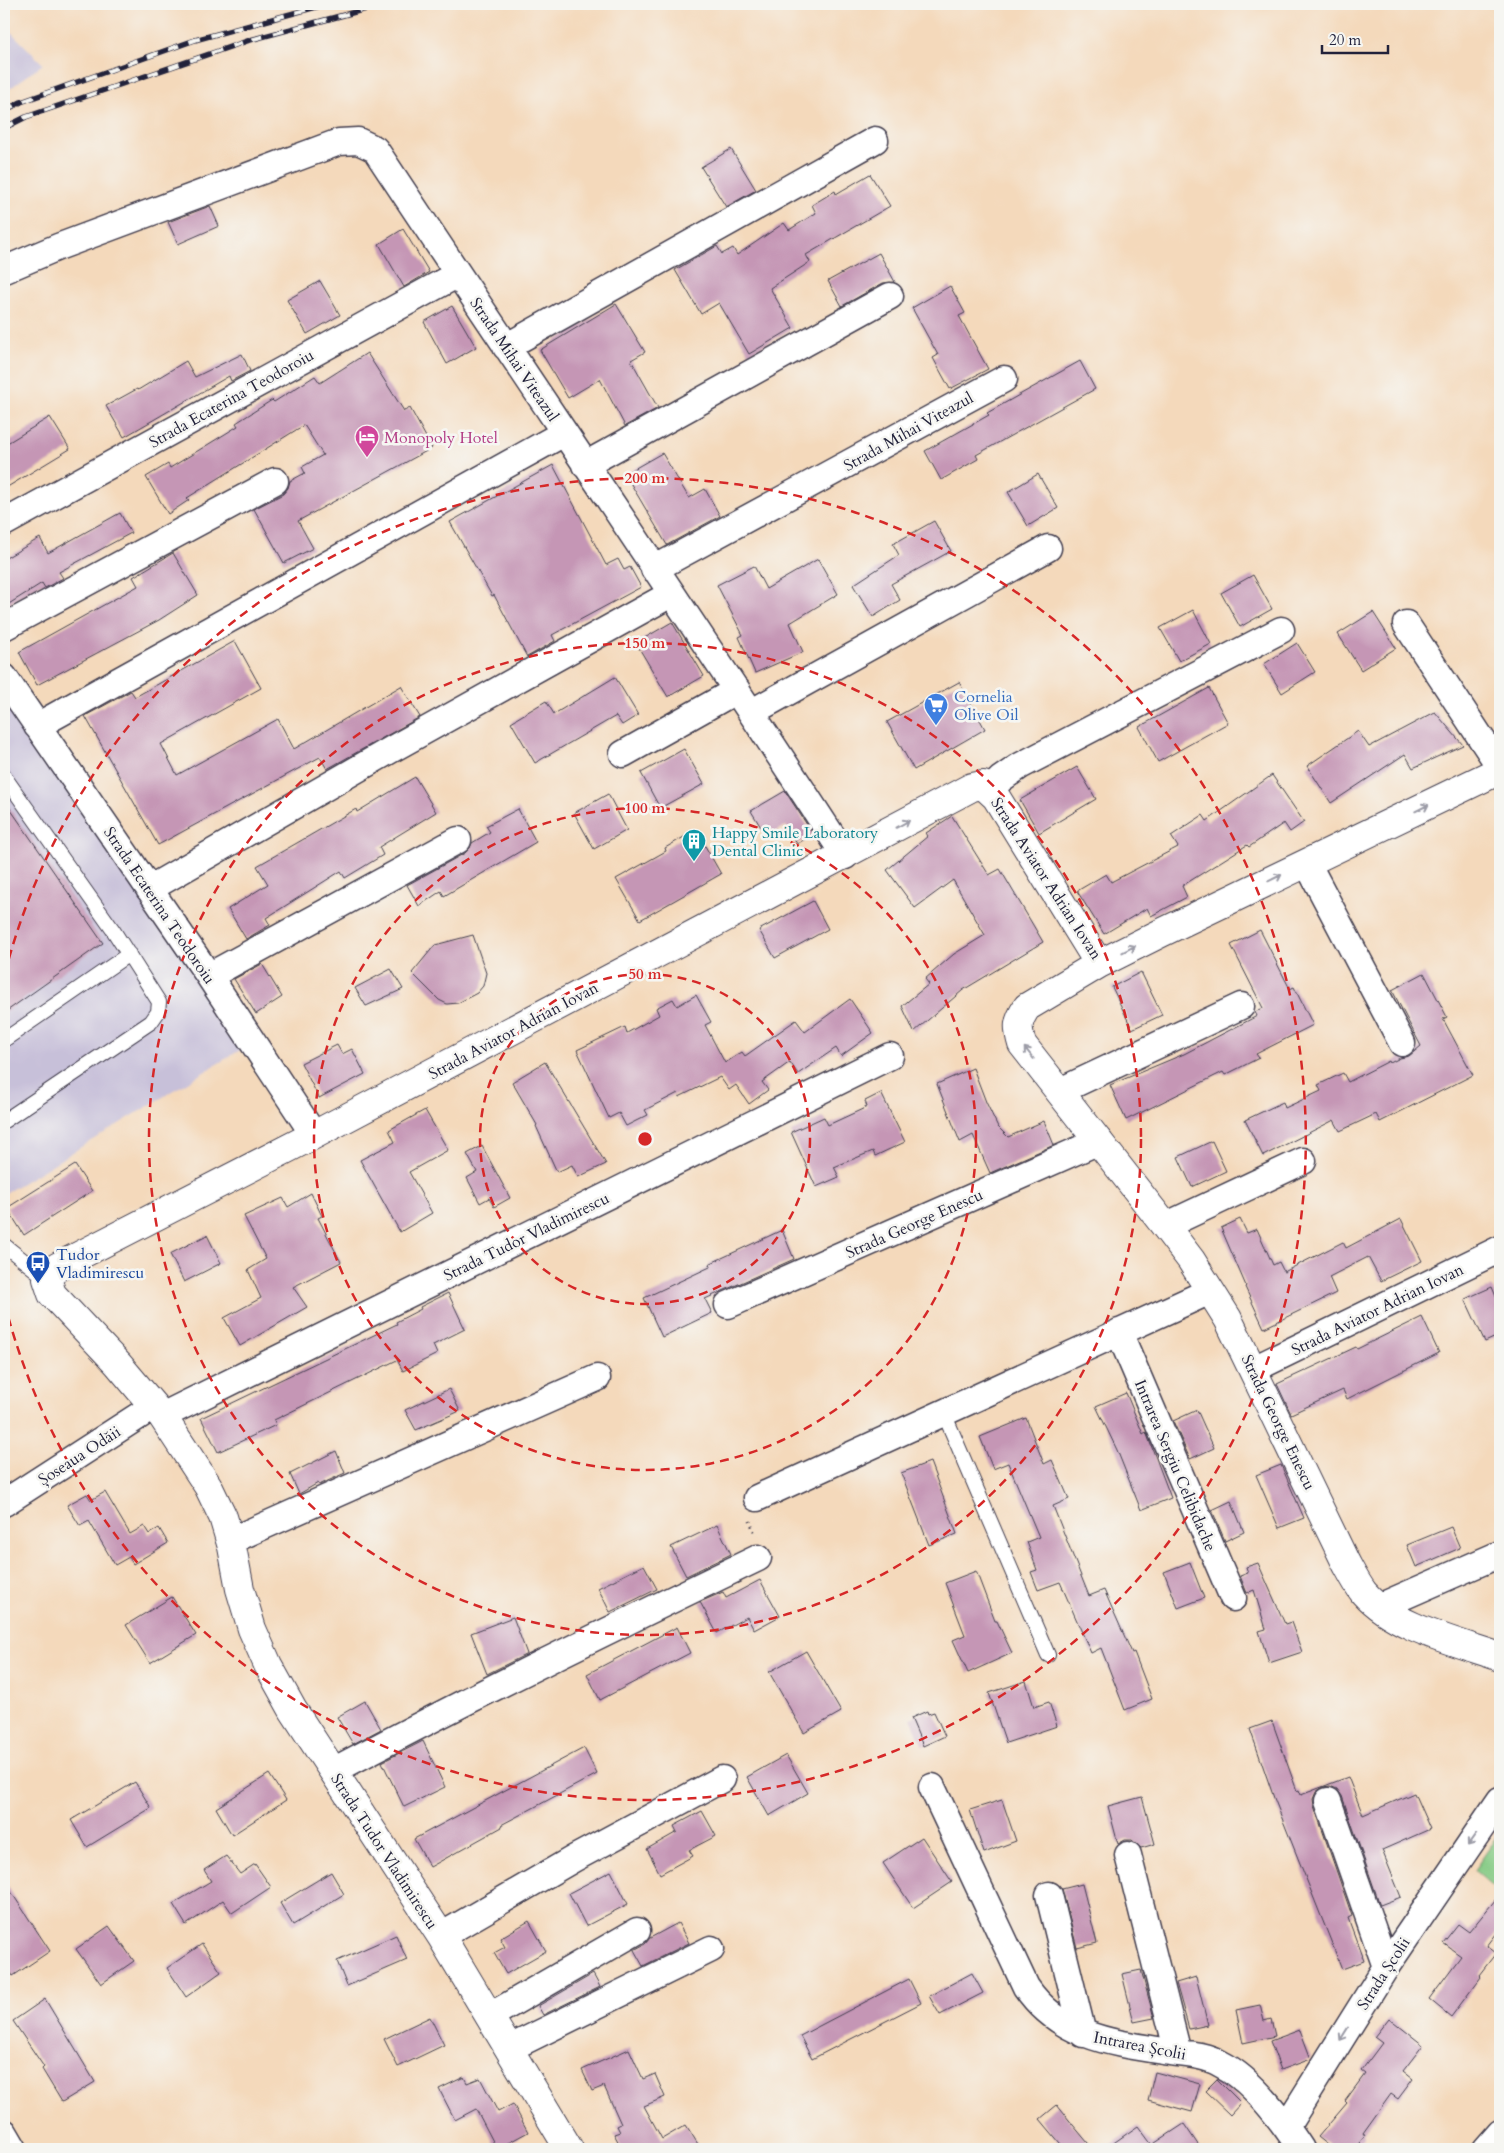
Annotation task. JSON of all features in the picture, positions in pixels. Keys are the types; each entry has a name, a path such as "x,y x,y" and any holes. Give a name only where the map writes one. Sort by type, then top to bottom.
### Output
{"street":[{"path":"506,347 876,140"},
{"name":"Strada Mihai Viteazul","path":"4,270 58,247 339,142 358,141 375,149 654,569 752,712 845,856"},
{"name":"Strada Ecaterina Teodoroiu","path":"4,523 458,274"},
{"path":"585,464 890,296"},
{"name":"Strada Mihai Viteazul","path":"654,569 1004,379"},
{"path":"38,726 564,434"},
{"path":"4,627 275,480"},
{"path":"752,712 1048,548"},
{"path":"149,889 394,748 671,594"},
{"path":"1406,624 1500,769"},
{"path":"990,790 1001,779 1020,766 1281,630"},
{"name":"Strada Ecaterina Teodoroiu","path":"4,677 209,976 314,1135"},
{"path":"623,754 737,690"},
{"name":"Strada Aviator Adrian Iovan","path":"47,1279 57,1267 314,1135 845,856 962,791 983,785 990,790 1099,964 1500,769"},
{"path":"209,976 458,840"},
{"path":"1307,862 1402,1042"},
{"name":"Strada George Enescu","path":"1099,964 1027,1007 1019,1018 1018,1031 1022,1044 1165,1226 1228,1319 1356,1581 1365,1594 1379,1607 1413,1626 1497,1654"},
{"path":"1060,1091 1241,1006"},
{"name":"Strada Tudor Vladimirescu","path":"158,1411 890,1056"},
{"name":"Strada George Enescu","path":"728,1306 1099,1141"},
{"path":"1165,1226 1303,1161"},
{"name":"Strada Aviator Adrian Iovan","path":"1254,1369 1500,1249"},
{"name":"Strada Tudor Vladimirescu","path":"47,1279 52,1294 118,1364 158,1411 208,1486 223,1517 240,1589 252,1629 268,1665 293,1710 442,1936 570,2149"},
{"path":"756,1498 943,1411 1210,1291"},
{"name":"Intrarea Sergiu Celibidache","path":"1119,1332 1233,1598"},
{"path":"230,1541 597,1378"},
{"name":"Șoseaua Odăii","path":"4,1503 158,1411"},
{"path":"1379,1607 1500,1554"},
{"path":"333,1771 559,1654 758,1558"},
{"path":"442,1936 575,1858 722,1779"},
{"name":"Intrarea Școlii","path":"932,1787 1026,1987 1034,2000 1048,2013 1083,2034 1111,2042 1201,2056 1220,2062 1235,2072 1286,2127"},
{"name":"Strada Școlii","path":"1286,2127 1386,1967 1500,1800"},
{"path":"1328,1801 1386,1967"},
{"path":"1128,1855 1178,2053"},
{"path":"1049,1895 1083,2034"},
{"path":"490,2016 637,1931"},
{"path":"510,2048 711,1949"},
{"path":"1286,2127 1302,2149"},
{"path":"4,2132 14,2149"},
{"path":"1486,2149 1500,2133"}],"lane":[{"path":"4,776 128,954 159,1002 158,1012 152,1022 4,1122"},
{"path":"4,1040 128,954"},
{"path":"4,1245 47,1279"},
{"path":"943,1411 1048,1656"}],"path":[{"path":"756,1498 749,1506 749,1518 761,1551 758,1558"}],"shaded area":[{"path":"4,25 43,64 4,93"},
{"path":"4,695 250,1044 4,1194"}],"green space":[{"path":"1500,1833 1500,1893 1474,1870"}],"building":[{"path":"731,149 756,190 726,207 701,167"},
{"path":"870,174 890,206 806,255 810,262 770,288 793,328 749,354 719,303 701,314 675,270 717,246 722,254 733,248 737,255 784,223 789,230 816,213 812,205 835,191 836,194"},
{"path":"210,206 219,226 178,244 168,222"},
{"path":"403,229 429,272 404,287 379,244"},
{"path":"879,253 895,282 883,283 842,306 828,281"},
{"path":"320,281 340,315 307,334 287,300"},
{"path":"950,286 965,313 959,316 988,369 950,389 933,358 938,355 912,308"},
{"path":"616,304 645,352 631,360 658,408 625,426 600,379 568,398 540,350"},
{"path":"452,306 476,347 447,364 424,322"},
{"path":"367,353 404,411 410,408 432,448 298,521 313,548 284,563 254,509 283,494 288,488 290,481 305,473 302,467 323,455 304,425 187,498 189,500 168,514 146,477 168,464 170,468 238,426 236,423 272,400 274,402 315,376 320,383"},
{"path":"242,354 250,371 231,381 229,376 124,437 106,406 138,390 186,361 195,377"},
{"path":"1080,361 1095,389 976,455 978,459 941,480 925,451 989,415 987,413"},
{"path":"50,417 70,449 4,489 4,445"},
{"path":"662,453 689,498 705,489 720,516 667,545 625,474"},
{"path":"553,465 606,565 618,559 624,570 630,567 641,587 552,635 555,641 527,657 494,595 492,596 450,522"},
{"path":"1038,474 1058,508 1028,526 1008,492"},
{"path":"120,513 131,533 59,572 63,578 45,588 42,583 4,607 4,559 40,538 48,553"},
{"path":"934,521 951,551 891,584 900,600 873,617 853,585 899,555 893,544"},
{"path":"173,553 198,595 159,620 37,685 19,652 138,586 133,577"},
{"path":"818,559 838,594 790,623 803,652 755,673 739,637 743,635 717,585 754,566 766,589"},
{"path":"1253,575 1272,609 1240,627 1221,593"},
{"path":"1193,610 1211,644 1179,661 1160,628"},
{"path":"1373,612 1396,648 1361,670 1338,634"},
{"path":"672,622 704,676 668,697 636,643"},
{"path":"235,641 261,688 161,744 177,775 278,719 294,749 401,686 420,717 327,769 320,757 158,845 85,716 131,691 135,697"},
{"path":"1297,643 1315,672 1282,693 1264,664"},
{"path":"615,677 638,715 622,725 616,716 535,763 511,722 546,701 554,714"},
{"name":"Cornelia Olive Oil","path":"959,682 985,729 914,770 887,722"},
{"path":"1209,688 1228,723 1158,762 1139,727"},
{"path":"1435,712 1463,745 1413,768 1405,754 1331,803 1307,766 1358,731 1369,747"},
{"path":"684,749 704,784 660,808 641,773"},
{"path":"1077,767 1096,799 1039,833 1020,800"},
{"path":"1272,775 1304,822 1290,832 1284,823 1249,847 1247,845 1182,886 1187,897 1151,916 1147,908 1104,934 1077,891 1106,874 1111,882 1178,847 1171,836 1203,815 1207,821"},
{"path":"415,777 436,812 379,847 383,855 345,878 341,871 266,918 270,925 246,939 228,909 268,884 257,866 356,809 357,812"},
{"path":"785,791 813,834 797,844 786,826 767,837 751,811"},
{"path":"608,794 627,830 594,849 574,813"},
{"path":"4,800 103,943 4,1013"},
{"path":"518,809 536,842 444,896 441,891 419,906 407,885 465,853 472,843 490,832 486,826"},
{"path":"952,816 989,875 1000,869 1043,942 963,990 914,1032 902,1006 929,984 925,979 954,954 985,935 953,880 915,908 887,870 928,836 926,833"},
{"path":"696,830 721,874 640,920 616,879 666,851 665,848"},
{"path":"813,901 828,929 775,958 759,930"},
{"path":"1260,930 1290,989 1294,987 1313,1025 1256,1054 1259,1058 1225,1075 1223,1072 1126,1120 1110,1085 1184,1054 1257,1016 1255,1012 1263,1008 1231,945"},
{"path":"473,935 486,973 483,986 477,993 458,1003 447,1004 439,1000 412,973 435,945"},
{"path":"262,964 282,997 256,1014 234,979"},
{"path":"391,969 403,989 366,1006 355,988"},
{"path":"1141,972 1162,1015 1132,1029 1112,987"},
{"path":"1424,973 1447,1017 1443,1019 1473,1075 1380,1122 1376,1114 1340,1131 1334,1120 1263,1156 1245,1120 1283,1102 1285,1108 1321,1091 1318,1085 1343,1073 1348,1082 1389,1061 1390,1063 1409,1056 1421,1046 1392,990"},
{"path":"696,995 711,1022 705,1025 725,1063 742,1052 745,1056 796,1020 805,1032 850,999 873,1033 841,1056 836,1048 798,1074 790,1062 762,1082 768,1090 749,1104 736,1085 729,1090 720,1077 679,1097 678,1093 645,1110 648,1115 626,1126 619,1113 609,1118 577,1050 625,1027 627,1033 659,1015 656,1008 673,999 677,1006"},
{"path":"337,1045 342,1054 352,1049 365,1074 319,1098 301,1063"},
{"path":"545,1062 606,1164 578,1177 572,1165 557,1172 537,1125 512,1082"},
{"path":"973,1068 998,1127 1008,1137 1044,1121 1054,1145 990,1173 973,1135 960,1142 937,1084"},
{"path":"881,1093 905,1142 875,1156 873,1151 834,1167 839,1177 816,1187 791,1132 824,1117 828,1125 867,1107 865,1101"},
{"path":"425,1110 448,1150 409,1172 432,1213 400,1232 360,1160 395,1142 389,1130"},
{"path":"1212,1141 1226,1171 1192,1187 1178,1157"},
{"path":"482,1146 510,1198 494,1207 489,1198 480,1203 467,1178 477,1172 467,1154"},
{"path":"75,1165 92,1191 24,1235 7,1208"},
{"path":"311,1193 322,1216 318,1218 341,1262 293,1287 307,1307 240,1346 224,1318 261,1298 248,1270 266,1259 244,1216 283,1198 288,1207"},
{"path":"1240,1219 1247,1233 1257,1229 1273,1265 1279,1262 1284,1272 1343,1242 1346,1248 1401,1219 1422,1261 1381,1281 1368,1257 1329,1277 1336,1293 1264,1328 1221,1228"},
{"path":"782,1230 794,1259 705,1299 712,1313 662,1337 644,1298 710,1267 709,1264"},
{"path":"207,1235 221,1263 184,1282 170,1254"},
{"path":"1492,1287 1500,1306 1500,1335 1485,1342 1465,1299"},
{"path":"448,1293 465,1329 433,1345 437,1354 403,1371 397,1360 274,1420 276,1425 218,1452 201,1418 397,1324 396,1322 421,1309 420,1307"},
{"path":"1422,1317 1439,1353 1347,1399 1343,1390 1291,1414 1277,1384 1356,1347 1357,1349"},
{"path":"449,1389 460,1411 416,1430 405,1410"},
{"path":"1126,1393 1143,1434 1146,1432 1171,1498 1141,1510 1117,1450 1096,1406"},
{"path":"1197,1410 1214,1448 1190,1459 1173,1421"},
{"path":"1026,1418 1044,1464 1052,1460 1069,1499 1053,1506 1089,1596 1104,1590 1132,1653 1134,1652 1152,1699 1125,1710 1101,1648 1091,1653 1060,1582 1038,1590 1031,1572 1037,1570 1027,1542 1039,1537 1008,1463 993,1469 980,1437"},
{"path":"336,1451 345,1473 319,1485 318,1483 299,1494 290,1474"},
{"path":"930,1462 957,1534 929,1545 901,1473"},
{"path":"1281,1465 1304,1518 1279,1528 1256,1475"},
{"path":"105,1492 130,1534 144,1526 149,1534 159,1528 168,1543 133,1564 129,1557 115,1565 89,1521 80,1526 67,1505 87,1494 91,1500"},
{"path":"1231,1501 1244,1532 1225,1541 1212,1510"},
{"path":"717,1525 731,1554 686,1576 671,1547"},
{"path":"1451,1527 1460,1548 1416,1567 1407,1545"},
{"path":"1190,1562 1204,1598 1178,1608 1164,1572"},
{"path":"1258,1563 1285,1624 1291,1622 1302,1652 1269,1663 1259,1631 1266,1629 1254,1590 1247,1593 1240,1576 1248,1573 1246,1567"},
{"path":"644,1565 657,1589 610,1612 598,1588"},
{"path":"976,1571 995,1621 997,1621 1012,1653 968,1673 953,1640 965,1635 945,1583"},
{"path":"760,1580 780,1616 754,1630 747,1617 717,1633 700,1602 723,1592 726,1598"},
{"path":"172,1597 196,1635 150,1663 126,1625"},
{"path":"513,1617 527,1654 487,1674 471,1633"},
{"path":"677,1627 690,1653 600,1700 587,1674"},
{"path":"806,1651 841,1712 804,1733 769,1672"},
{"path":"1026,1681 1034,1707 1049,1702 1057,1726 1006,1743 989,1693"},
{"path":"365,1701 381,1729 353,1744 337,1717"},
{"path":"927,1711 928,1714 934,1712 945,1736 923,1746 911,1718"},
{"path":"1272,1721 1297,1791 1299,1790 1301,1795 1348,1777 1363,1815 1414,1793 1430,1829 1382,1850 1401,1897 1380,1905 1342,1796 1337,1789 1330,1786 1323,1787 1316,1792 1313,1799 1314,1806 1352,1916 1348,1918 1364,1961 1342,1969 1274,1798 1250,1729"},
{"path":"423,1741 445,1787 404,1807 382,1762"},
{"path":"584,1748 597,1774 501,1825 502,1827 430,1867 414,1839"},
{"path":"786,1755 808,1793 769,1816 747,1777"},
{"path":"269,1774 286,1800 232,1835 216,1808"},
{"path":"135,1782 151,1808 87,1847 71,1820"},
{"path":"1142,1797 1155,1844 1141,1848 1132,1840 1125,1840 1118,1844 1108,1806"},
{"path":"1002,1800 1016,1841 984,1853 970,1810"},
{"path":"702,1811 716,1836 689,1850 693,1856 660,1874 647,1849 677,1832 674,1826"},
{"path":"922,1837 952,1882 913,1908 883,1863"},
{"path":"226,1856 240,1874 255,1864 271,1887 232,1913 223,1900 186,1925 173,1904 211,1881 204,1870"},
{"path":"611,1871 628,1904 586,1926 569,1893"},
{"path":"331,1872 344,1894 293,1925 280,1903"},
{"path":"4,1881 50,1951 13,1976 4,1963"},
{"path":"1082,1884 1097,1943 1077,1948 1062,1889"},
{"path":"1500,1894 1500,1929 1487,1946 1496,1953 1479,1975 1481,1977 1451,2017 1429,1999 1461,1956 1443,1943 1458,1924 1469,1932"},
{"path":"529,1921 546,1951 506,1974 494,1953 505,1947 500,1938"},
{"path":"678,1923 689,1943 643,1966 634,1950 645,1944 650,1938"},
{"path":"109,1926 134,1961 101,1984 76,1949"},
{"path":"396,1935 407,1960 347,1986 337,1961"},
{"path":"202,1944 221,1972 186,1997 167,1968"},
{"path":"1141,1970 1154,2018 1134,2022 1122,1974"},
{"path":"972,1973 983,1993 940,2015 929,1996"},
{"path":"593,1974 600,1987 543,2015 538,2006"},
{"path":"1196,1977 1208,2025 1189,2029 1176,1983"},
{"path":"909,1979 921,2003 812,2059 800,2036"},
{"path":"45,1999 95,2082 62,2102 42,2069 44,2067 13,2021"},
{"path":"1260,2005 1264,2021 1271,2019 1275,2036 1243,2043 1236,2010"},
{"path":"430,2017 444,2045 398,2067 384,2039"},
{"path":"1389,2018 1423,2045 1403,2071 1413,2079 1398,2099 1391,2094 1363,2133 1365,2136 1354,2149 1333,2149 1318,2137 1347,2103 1345,2101 1365,2074 1361,2071 1382,2043 1374,2037"},
{"path":"1300,2030 1311,2059 1281,2070 1270,2041"},
{"path":"629,2049 643,2079 655,2074 665,2097 644,2106 662,2139 686,2125 701,2149 622,2149 614,2134 620,2132 617,2126 621,2124 604,2086 592,2091 582,2070"},
{"path":"1155,2072 1200,2084 1192,2112 1148,2100"},
{"path":"464,2077 467,2083 480,2078 498,2112 513,2104 528,2132 497,2149 476,2109 455,2120 439,2089"},
{"path":"1217,2079 1241,2103 1230,2115 1205,2091"},
{"path":"1057,2105 1093,2149 1065,2149 1040,2119"},
{"path":"1184,2124 1201,2149 1105,2149 1138,2126 1152,2145"}],"railway":[{"path":"4,111 21,102 195,40 327,4"},
{"path":"4,128 26,117 250,40 385,4"}],"place":[{"name":"Monopoly Hotel","path":"367,458"},
{"name":"Cornelia Olive Oil","path":"936,726"},
{"name":"Happy Smile Laboratory Dental Clinic","path":"694,862"},
{"name":"Tudor Vladimirescu","path":"38,1284"}]}
